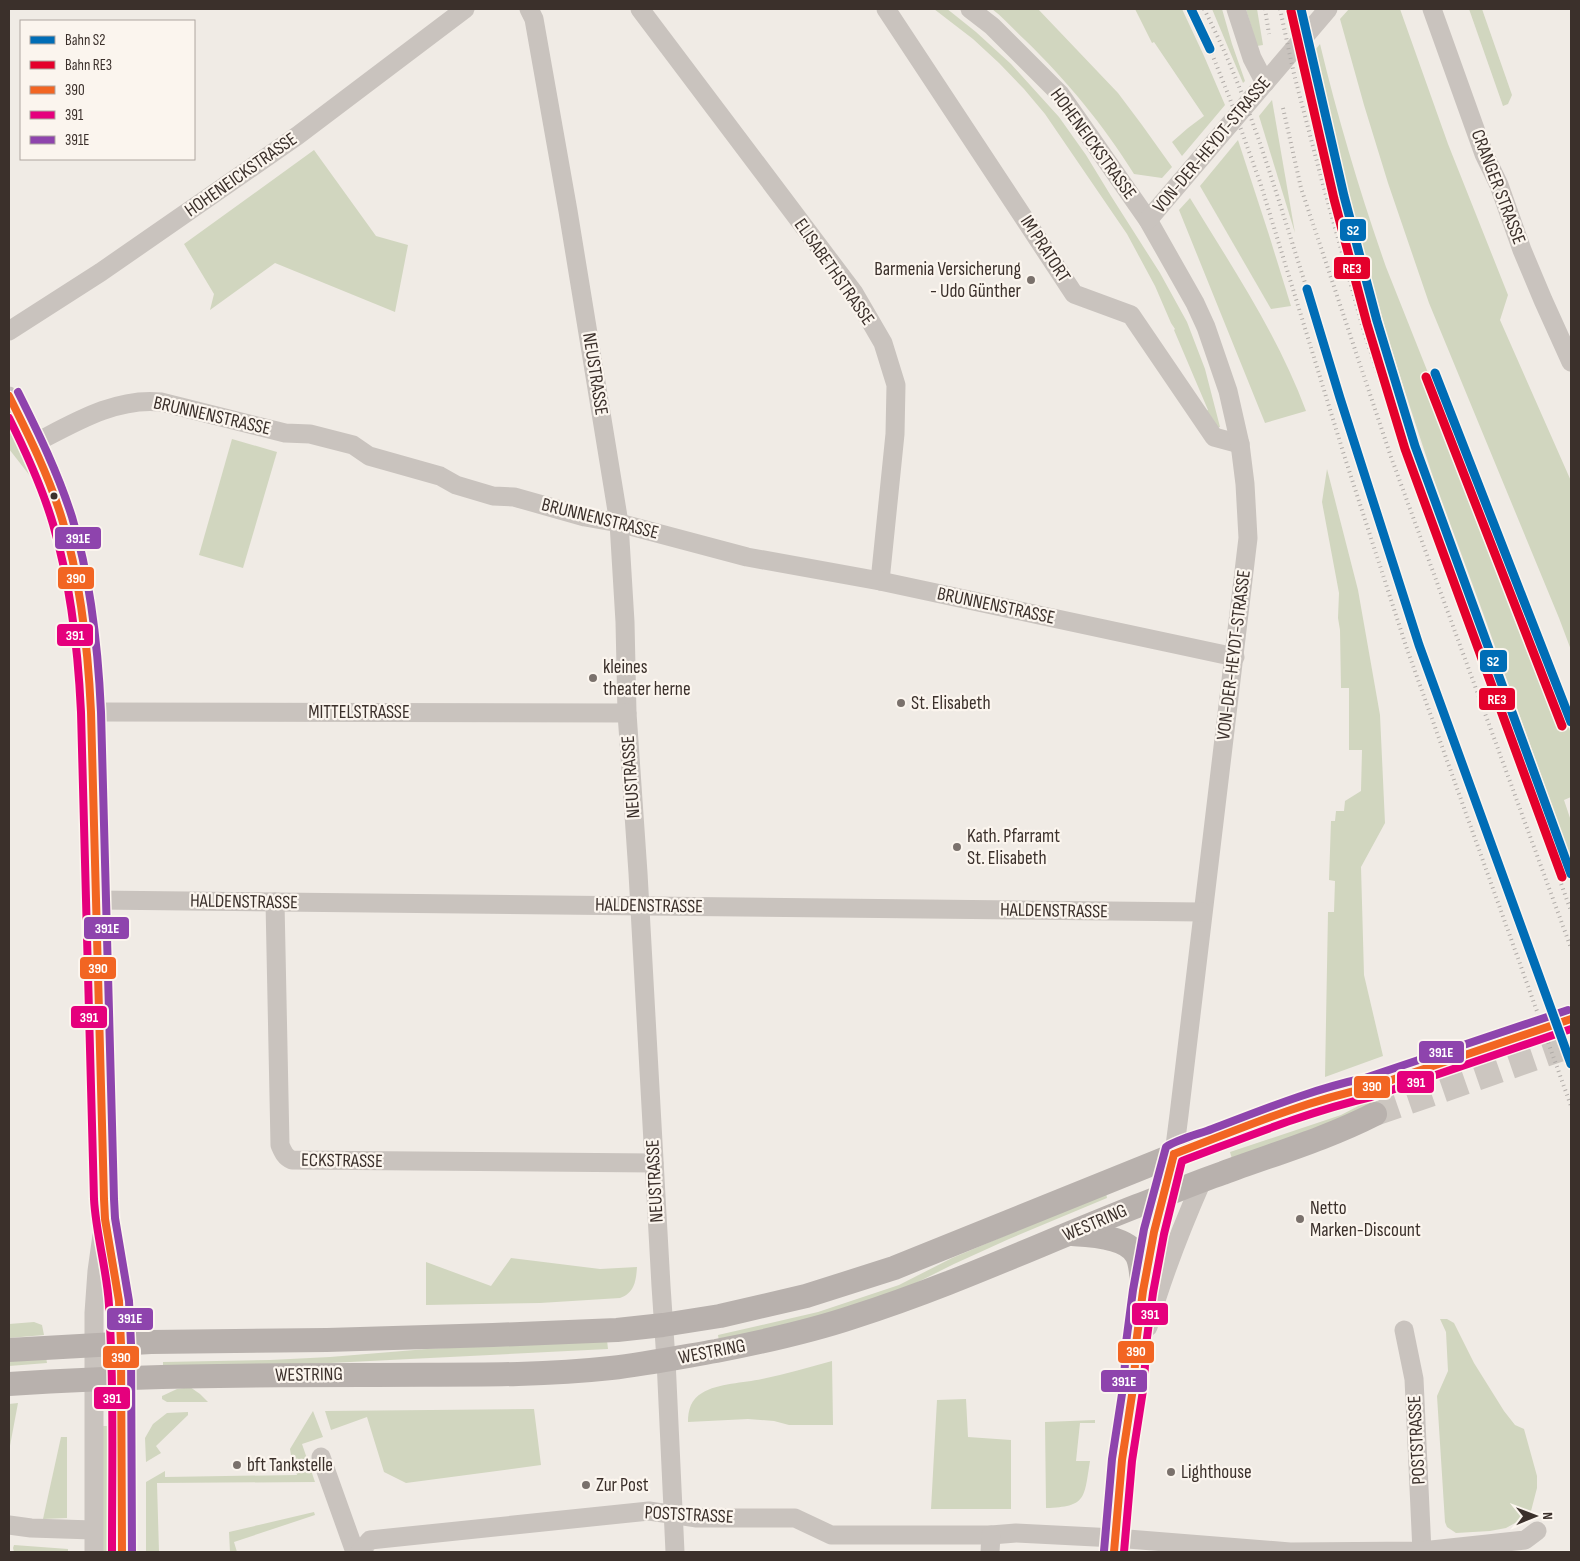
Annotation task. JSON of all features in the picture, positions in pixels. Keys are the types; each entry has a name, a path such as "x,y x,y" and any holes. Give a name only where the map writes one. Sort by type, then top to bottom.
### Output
{"main road":[{"name":"WESTRING","path":"9,1350 121,1344 493,1336 617,1330 720,1316 806,1296 894,1268 1236,1130 1284,1113 1368,1088"},
{"name":"WESTRING","path":"9,1384 121,1378 498,1374 606,1368 666,1360 759,1343 805,1332 854,1317 961,1279 1164,1195 1338,1132 1375,1114"},
{"path":"1070,1234 1099,1236 1126,1244 1137,1256 1143,1291"}],"street":[{"name":"HOHENEICKSTRASSE","path":"9,331 101,272 289,142 465,9"},
{"name":"NEUSTRASSE","path":"529,9 534,19 568,211 619,524 625,622 626,713 640,906 675,1552"},
{"name":"ELISABETHSTRASSE","path":"640,9 854,293 883,343 896,385 895,434 880,581"},
{"name":"IM PRATORT","path":"886,9 1074,294 1131,315 1214,437 1240,444"},
{"name":"HOHENEICKSTRASSE","path":"970,9 992,26 1060,94 1148,220"},
{"path":"1236,9 1252,58 1264,83"},
{"name":"VON-DER-HEYDT-STRASSE","path":"1115,1545 1122,1460 1134,1382 1136,1344 1143,1291 1154,1232 1174,1154 1248,538 1245,484 1240,444 1228,391 1206,327 1183,280 1148,220 1328,9"},
{"name":"CRANGER STRASSE","path":"1432,9 1484,154 1499,185 1522,250 1543,300 1567,340 1571,362"},
{"path":"9,396 33,444 54,496 74,568 87,652 91,712 104,1219 94,1313 94,1552"},
{"name":"BRUNNENSTRASSE","path":"33,444 92,414 138,402 161,402 285,433 310,434 353,445 370,456 440,476 456,485 493,496 514,498 747,557 880,581 1235,657"},
{"name":"MITTELSTRASSE","path":"91,712 626,713"},
{"name":"HALDENSTRASSE","path":"96,900 1202,912"},
{"name":"ECKSTRASSE","path":"275,902 280,1144 282,1152 287,1158 292,1160 356,1162 654,1163"},
{"name":"VON-DER-HEYDT-STRASSE","path":"1134,1382 1158,1290 1202,1181"},
{"path":"104,1219 119,1300 122,1552"},
{"name":"POSTSTRASSE","path":"1404,1330 1414,1380 1422,1551"},
{"path":"321,1457 355,1552"},
{"name":"POSTSTRASSE","path":"360,1552 370,1540 649,1511 697,1518 795,1518 831,1535 991,1543 1016,1533 1115,1545 1290,1552 1422,1551 1525,1540 1537,1532"},
{"path":"9,1525 31,1528 94,1530"}],"green space":[{"path":"934,9 947,9 1011,64 1059,117 1086,155 1160,273 1187,322 1205,369 1220,427 1216,428 1206,411 1208,410 1175,329 1155,286 1127,234 1045,114 999,63 973,39"},
{"path":"992,9 1038,9 1118,93 1142,125 1172,167 1162,178 1134,174 1110,137 1070,87"},
{"path":"1135,9 1182,9 1225,105 1182,156 1172,142 1204,116 1154,42 1152,43"},
{"path":"1212,9 1222,9 1245,81 1243,83"},
{"path":"1246,9 1257,9 1263,45 1257,46"},
{"path":"1286,9 1295,9 1297,19 1290,27"},
{"path":"1349,9 1400,9 1448,144 1508,295 1500,320 1571,481 1571,650 1429,303 1388,183 1340,19"},
{"path":"1469,9 1482,9 1512,95 1508,104 1503,106"},
{"path":"1320,44 1350,156 1386,267 1571,733 1571,797 1564,800 1571,821 1571,859 1433,477 1387,335 1342,165 1316,49"},
{"path":"1272,100 1295,233 1259,116"},
{"path":"1238,140 1291,306 1271,309 1200,186"},
{"path":"314,150 376,236 408,245 395,312 275,263 210,310 214,294 184,244"},
{"path":"1190,198 1268,328 1295,383 1306,411 1265,423 1179,210"},
{"path":"9,419 37,481 34,481 9,449"},
{"path":"232,439 277,452 243,568 199,555"},
{"path":"1327,469 1358,590 1380,715 1385,823 1361,867 1364,975 1383,1056 1325,1077 1328,912 1334,912 1335,881 1329,880 1331,821 1335,821 1336,811 1344,811 1345,801 1361,791 1362,750 1349,750 1349,688 1341,688 1338,618 1339,593 1322,502"},
{"path":"1370,1100 1372,1105 1343,1120 1232,1159 1230,1152 1341,1115"},
{"path":"1106,1193 1107,1198 1009,1239 900,1291 819,1318 719,1341 718,1335 818,1312 899,1285 952,1258"},
{"path":"511,1258 600,1269 637,1267 636,1277 634,1286 629,1293 620,1298 540,1303 426,1305 426,1262 491,1286"},
{"path":"1440,1319 1447,1319 1454,1323 1474,1363 1504,1411 1515,1425 1524,1429 1537,1476 1537,1488 1531,1511 1526,1517 1506,1528 1456,1533 1447,1527 1445,1522 1437,1396 1448,1371 1446,1332"},
{"path":"34,1322 42,1325 44,1335 9,1338 9,1324"},
{"path":"607,1340 608,1349 270,1366 163,1367 163,1362 270,1360 427,1349"},
{"path":"46,1357 47,1363 9,1366 9,1360"},
{"path":"832,1361 833,1425 789,1425 774,1421 748,1419 688,1422 693,1402 698,1395 708,1390 723,1385 771,1377"},
{"path":"190,1387 208,1402 167,1402 162,1399 162,1396 177,1389"},
{"path":"966,1399 968,1437 1011,1440 1011,1509 931,1509 937,1400"},
{"path":"18,1403 9,1451 9,1404"},
{"path":"534,1409 541,1465 406,1483 384,1472 367,1417 331,1430 325,1411"},
{"path":"313,1411 323,1437 302,1444 315,1482 157,1483 159,1552 146,1552 146,1482 165,1471 165,1477 297,1475 290,1449"},
{"path":"188,1412 188,1415 156,1446 161,1453 146,1462 145,1438 153,1424 167,1413"},
{"path":"1095,1420 1095,1423 1080,1423 1076,1461 1090,1461 1086,1484 1081,1498 1069,1505 1046,1508 1045,1422"},
{"path":"102,1426 107,1426 108,1552 103,1552"},
{"path":"61,1437 67,1437 67,1518 43,1519"},
{"path":"314,1512 315,1515 234,1542 237,1552 230,1552 229,1532"},
{"path":"14,1545 68,1549 68,1552 14,1552"}],"tunnel":[{"path":"1368,1088 1571,1019"},
{"path":"1375,1114 1571,1046"}],"railway":[{"path":"1204,9 1249,112 1307,289"},
{"path":"1265,9 1269,34"},
{"path":"1280,9 1294,74 1364,332 1403,449 1571,911"},
{"path":"1210,49 1260,182 1344,455 1407,649 1571,1106"},
{"path":"1283,108 1301,188 1391,457 1571,948"}],"rail line":[{"name":"S2","path":"1191,9 1210,49"},
{"name":"S2","path":"1301,9 1344,196 1377,321 1415,446 1571,874"},
{"name":"RE3","path":"1291,11 1334,199 1367,324 1405,449 1562,877"},
{"name":"S2","path":"1307,289 1419,645 1571,1064"},
{"name":"S2","path":"1435,373 1571,722"},
{"name":"RE3","path":"1426,377 1562,726"}],"transit line":[{"name":"391E","path":"18,392 54,469 72,517 89,589 96,638 101,712 114,1199 115,1218 129,1301 131,1344 132,1552"},
{"name":"390","path":"9,396 45,472 57,503 69,543 86,639 91,712 104,1199 105,1219 119,1301 121,1344 122,1552"},
{"name":"391","path":"9,418 33,470 53,524 65,570 73,617 78,665 81,712 94,1199 108,1292 111,1336 112,1552"},
{"name":"391E","path":"1104,1551 1112,1459 1124,1381 1126,1343 1133,1290 1144,1229 1166,1147 1182,1139 1307,1094 1365,1078 1568,1010"},
{"name":"390","path":"1174,1154 1294,1109 1368,1088 1571,1019"},
{"name":"391","path":"1124,1552 1132,1461 1144,1384 1146,1345 1153,1293 1164,1234 1182,1161 1299,1118 1371,1097 1571,1029"},
{"name":"390","path":"1114,1552 1122,1460 1134,1382 1136,1344 1143,1291 1154,1232 1174,1154"}],"place":[{"name":"Barmenia Versicherung - Udo Günther","path":"1031,280"},
{"name":"kleines theater herne","path":"593,678"},
{"name":"St. Elisabeth","path":"901,703"},
{"name":"Kath. Pfarramt St. Elisabeth","path":"957,847"},
{"name":"Netto Marken-Discount","path":"1300,1219"},
{"name":"bft Tankstelle","path":"237,1465"},
{"name":"Lighthouse","path":"1171,1472"},
{"name":"Zur Post","path":"586,1485"}]}
